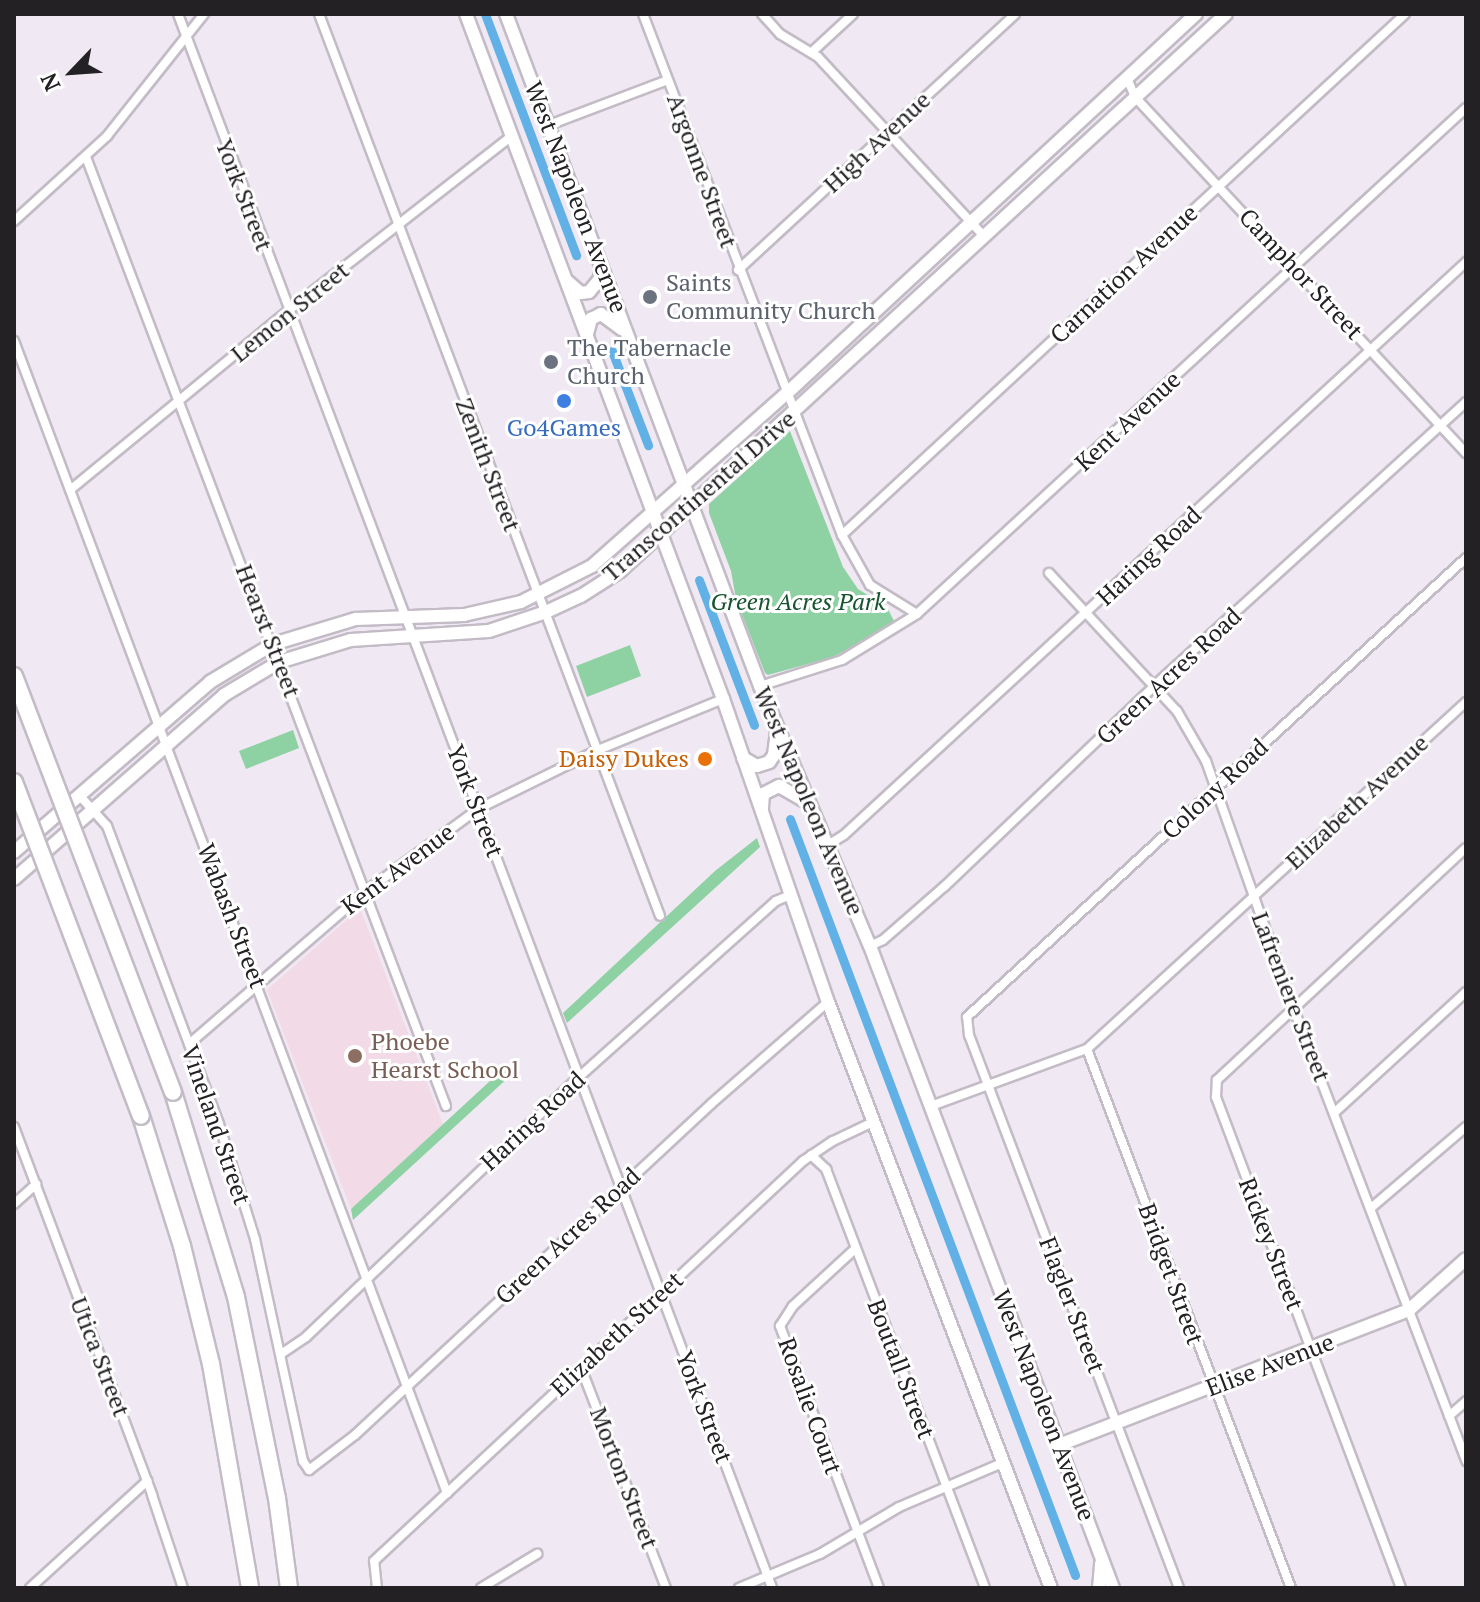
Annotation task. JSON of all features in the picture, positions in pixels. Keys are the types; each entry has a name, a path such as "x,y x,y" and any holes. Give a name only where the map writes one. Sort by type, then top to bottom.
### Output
{"highway":[{"path":"14,676 173,1092 236,1297 268,1452 289,1588"},
{"path":"14,782 141,1116 182,1246 211,1364 250,1588"}],"main road":[{"name":"West Napoleon Avenue","path":"466,14 723,699 828,1002 1051,1587"},
{"name":"West Napoleon Avenue","path":"506,14 760,686 870,946 1113,1588"},
{"name":"Transcontinental Drive","path":"14,852 220,675 273,644 356,619 464,615 539,594 592,566 786,394 1196,14"},
{"name":"Transcontinental Drive","path":"14,879 224,695 279,662 351,640 489,631 546,612 581,596 620,571 1226,14"},
{"path":"565,278 581,293 589,292 600,279 601,264"},
{"path":"586,336 591,319 601,314 614,320 629,337"},
{"path":"743,758 757,766 769,762 774,755 777,729"},
{"path":"763,814 763,794 772,787 786,787 810,804"},
{"name":"Elise Avenue","path":"1059,1445 1409,1310 1466,1259"},
{"path":"1099,1588 1101,1556"}],"street":[{"name":"York Street","path":"178,14 772,1588"},
{"path":"14,221 86,157 204,14"},
{"name":"Zenith Street","path":"319,14 660,916"},
{"name":"Argonne Street","path":"643,14 738,270 842,535 870,585 917,614"},
{"path":"762,14 780,34 812,52 984,236"},
{"path":"812,52 853,14"},
{"name":"High Avenue","path":"738,270 1015,14"},
{"name":"Carnation Avenue","path":"842,535 1405,14"},
{"path":"1127,78 1135,97"},
{"path":"549,125 668,80"},
{"name":"Camphor Street","path":"1135,97 1466,453"},
{"name":"Kent Avenue","path":"760,686 842,660 917,614 1466,108"},
{"name":"Lemon Street","path":"70,490 181,403 289,310 512,136"},
{"name":"Hearst Street","path":"86,157 446,1106"},
{"name":"Haring Road","path":"828,845 844,835 1086,614 1466,262"},
{"name":"Wabash Street","path":"14,341 447,1493"},
{"name":"Green Acres Road","path":"870,946 883,940 945,886 1154,686 1466,402"},
{"name":"Colony Road","path":"966,1021 971,1012 1466,558"},
{"name":"Lafreniere Street","path":"1049,573 1192,731 1216,789 1293,1007 1466,1461"},
{"name":"Kent Avenue","path":"189,1044 365,892 478,809 598,750 723,699"},
{"name":"Elizabeth Avenue","path":"931,1106 1087,1049 1466,702"},
{"name":"Vineland Street","path":"80,796 107,826 189,1044 255,1239 303,1461 309,1470"},
{"path":"1293,1007 1466,848"},
{"name":"Haring Road","path":"281,1354 306,1337 579,1077 776,901 790,895"},
{"path":"1334,1113 1466,992"},
{"name":"Green Acres Road","path":"309,1470 355,1435 815,1009 828,1002"},
{"name":"Rickey Street","path":"1293,1007 1218,1078 1216,1097 1401,1588"},
{"name":"Flagler Street","path":"966,1021 1179,1588"},
{"name":"Bridget Street","path":"1087,1049 1291,1588"},
{"name":"Elizabeth Street","path":"377,1588 374,1562 447,1493 811,1155 873,1122"},
{"name":"Utica Street","path":"14,1127 147,1481 183,1588"},
{"path":"1371,1208 1466,1127"},
{"name":"Boutall Street","path":"811,1155 826,1169 985,1588"},
{"path":"14,1204 36,1184"},
{"name":"Rosalie Court","path":"856,1248 793,1306 780,1326 879,1588"},
{"name":"Morton Street","path":"581,1368 666,1588"},
{"path":"1449,1416 1466,1401"},
{"path":"739,1588 820,1554 899,1507 1002,1463"},
{"path":"30,1588 147,1481"},
{"path":"481,1588 537,1554"}],"shaded area":[{"name":"Phoebe Hearst School","path":"360,908 443,1124 351,1209 267,990"}],"green space":[{"name":"Green Acres Park","path":"790,431 843,567 858,589 887,607 895,623 833,657 768,675 736,599 731,571 709,513 709,504"},
{"path":"630,645 641,676 587,697 576,666"},
{"path":"293,730 299,748 246,769 239,751"},
{"path":"757,838 760,847 567,1023 563,1013 715,871"},
{"path":"503,1069 510,1076 353,1220 351,1209"}],"waterway":[{"path":"485,14 576,255"},
{"path":"612,351 648,445"},
{"path":"699,580 754,725"},
{"path":"790,819 1075,1575"}],"place":[{"name":"Saints Community Church","path":"650,297"},
{"name":"The Tabernacle Church","path":"551,362"},
{"name":"Go4Games","path":"564,401"},
{"name":"Daisy Dukes","path":"705,759"},
{"name":"Phoebe Hearst School","path":"355,1056"}]}
